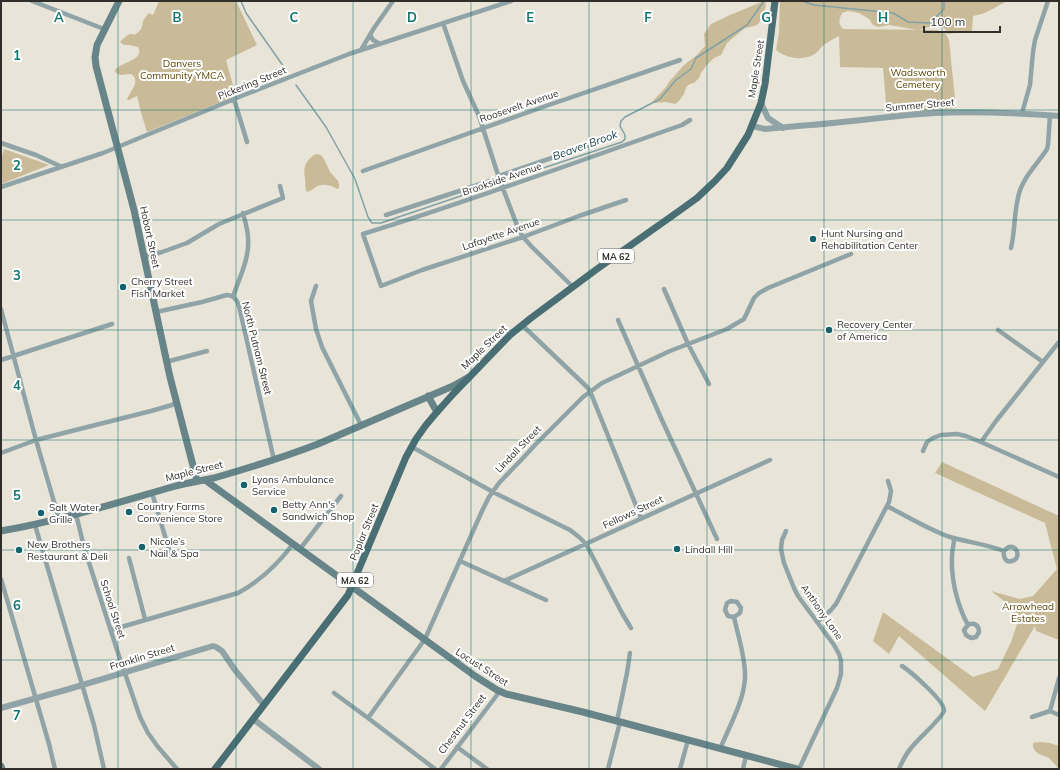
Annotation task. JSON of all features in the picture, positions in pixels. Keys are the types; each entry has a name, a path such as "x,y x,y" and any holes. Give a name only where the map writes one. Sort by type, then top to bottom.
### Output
{"main road":[{"name":"Hobart Street","path":"119,1 97,45 95,56 96,66 134,210 166,362 197,481"},
{"name":"Maple Street","path":"1,531 59,519 274,460 318,444 453,386 469,377 522,325 697,198 728,168 752,126 761,103 765,84 775,1"},
{"name":"Poplar Street","path":"215,769 348,595 406,457 426,425 469,377"},
{"path":"428,396 437,412"},
{"name":"Locust Street","path":"205,480 474,676 500,691 513,696 619,721 798,769"}],"street":[{"path":"32,1 104,29"},
{"path":"362,50 370,35 393,1"},
{"name":"Pickering Street","path":"1,187 118,147 234,99 362,50 511,1"},
{"path":"1022,114 1030,85 1035,40 1048,1"},
{"path":"443,23 463,81 483,128 518,228 523,237 532,247 573,287"},
{"path":"370,35 373,40 380,44"},
{"name":"Roosevelt Avenue","path":"363,171 543,106 680,60"},
{"path":"234,99 247,142"},
{"path":"761,103 768,118 783,128"},
{"name":"Summer Street","path":"752,126 765,129 783,128 934,113 981,112 1059,116"},
{"path":"1011,248 1014,237 1018,197 1022,185 1047,150 1049,141 1050,116"},
{"name":"Brookside Avenue","path":"381,286 363,234 503,188 682,125 690,120"},
{"name":"Brookside Avenue","path":"386,215 607,139"},
{"path":"1,143 36,155 62,167"},
{"path":"144,257 187,243 219,224 283,198 280,186"},
{"name":"Lafayette Avenue","path":"381,286 422,270 523,237 626,200"},
{"path":"233,297 246,259 248,248 248,238 243,213"},
{"name":"Lindall Street","path":"368,718 425,640 482,511 499,483 534,445 583,397 602,383 688,344 727,329 744,319 754,298 768,288 851,254"},
{"path":"316,286 311,301 316,329 322,347 361,425"},
{"path":"664,290 688,344 709,384"},
{"name":"North Putnam Street","path":"156,312 227,295 231,295 238,302 274,460"},
{"path":"1,309 59,519"},
{"path":"618,320 717,539"},
{"path":"1,360 112,324"},
{"path":"522,325 590,391 642,518"},
{"path":"998,330 1043,362"},
{"path":"981,442 1059,342"},
{"path":"166,362 207,351"},
{"path":"1,453 36,440 151,411 172,405 176,402"},
{"path":"923,451 927,442 941,435 957,434 981,442 1059,477"},
{"path":"412,447 493,492 570,530 579,537 586,544 631,628"},
{"name":"Fellows Street","path":"504,581 770,460"},
{"path":"817,622 836,604 887,506 891,494 891,488 888,481"},
{"path":"152,493 171,556"},
{"path":"300,549 341,496"},
{"path":"887,506 929,528 954,538 986,545 1004,551"},
{"name":"School Street","path":"76,514 84,547 140,717 148,733 177,769"},
{"path":"35,525 83,685 100,748 104,769"},
{"name":"Anthony Lane","path":"786,531 782,540 781,549 784,563 794,588 798,596 837,650 841,661 841,674 837,688 798,769"},
{"path":"954,538 952,556 953,578 958,601 968,624"},
{"path":"111,630 226,597 245,589 272,568 285,555 293,544"},
{"path":"129,558 146,620"},
{"path":"460,561 546,600"},
{"path":"1,579 54,761 55,769"},
{"path":"720,748 739,704 744,686 744,668 734,617"},
{"name":"Franklin Street","path":"1,708 125,673 210,646 216,646 222,651 235,670 264,705"},
{"path":"608,769 619,721 630,653"},
{"path":"899,769 911,747 944,711 938,700 913,674 902,666"},
{"path":"1050,711 1059,678"},
{"name":"Chestnut Street","path":"441,769 500,691"},
{"path":"334,693 435,769"},
{"path":"1032,717 1050,711 1059,715"},
{"path":"253,719 319,769"},
{"path":"680,769 688,740"},
{"path":"457,747 487,769"},
{"path":"742,769 746,756"}],"green space":[{"name":"Danvers Community YMCA","path":"159,1 236,1 257,45 226,60 236,96 147,132 137,96 127,100 134,87 134,77 131,74 120,75 115,72 115,70 138,55 138,47 124,45 120,42 128,35 134,35 140,31 143,21 149,13 153,15"},
{"path":"764,1 766,4 764,13 759,23 755,26 745,28 727,43 721,55 714,58 706,66 699,78 694,83 687,86 679,101 675,104 666,102 652,102 684,65 697,55 705,46 704,34 711,24"},
{"name":"Wadsworth Cemetery","path":"780,1 1007,1 987,12 973,16 972,31 947,34 946,30 940,24 919,30 937,30 946,34 949,40 956,108 887,114 883,68 840,67 839,36 823,45 815,54 804,58 789,57 776,50 779,32","holes":["848,11 859,13 869,19 873,25 878,27 889,25 917,30 843,29 840,25 840,20 842,13"]},
{"path":"4,149 49,165 1,184 1,160"},
{"path":"316,154 321,155 324,159 330,172 338,181 339,188 337,189 330,186 321,185 307,192 305,187 304,171 309,159"},
{"name":"Arrowhead Estates","path":"942,462 1059,516 1059,640 1036,631 1035,626 985,711 899,636 889,654 873,641 883,612 973,677 998,669 1011,642 1017,624 1013,608 991,591 1020,599 1033,596 1057,569 1045,523 935,473"},
{"path":"1041,742 1059,746 1059,769 1049,758 1035,751 1033,743"}],"waterway":[{"name":"Beaver Brook","path":"241,1 246,13 286,70"},
{"name":"Beaver Brook","path":"510,179 622,142 625,139 625,135 620,126 621,121 625,117 660,99 676,80 691,69 696,58 747,25 764,1"},
{"name":"Beaver Brook","path":"802,1 814,5 893,13 908,22 930,23 944,9 944,1"},
{"name":"Beaver Brook","path":"296,85 326,127 355,179 368,217 372,223 381,223 496,184"}],"place":[{"name":"Hunt Nursing and Rehabilitation Center","path":"813,239"},
{"name":"Cherry Street Fish Market","path":"123,287"},
{"name":"Recovery Center of America","path":"829,330"},
{"name":"Lyons Ambulance Service","path":"244,485"},
{"name":"Betty Ann's Sandwich Shop","path":"274,510"},
{"name":"Country Farms Convenience Store","path":"129,512"},
{"name":"Salt Water Grille","path":"41,513"},
{"name":"Nicole’s Nail & Spa","path":"142,547"},
{"name":"Lindall Hill","path":"677,549"},
{"name":"New Brothers Restaurant & Deli","path":"19,550"}]}
